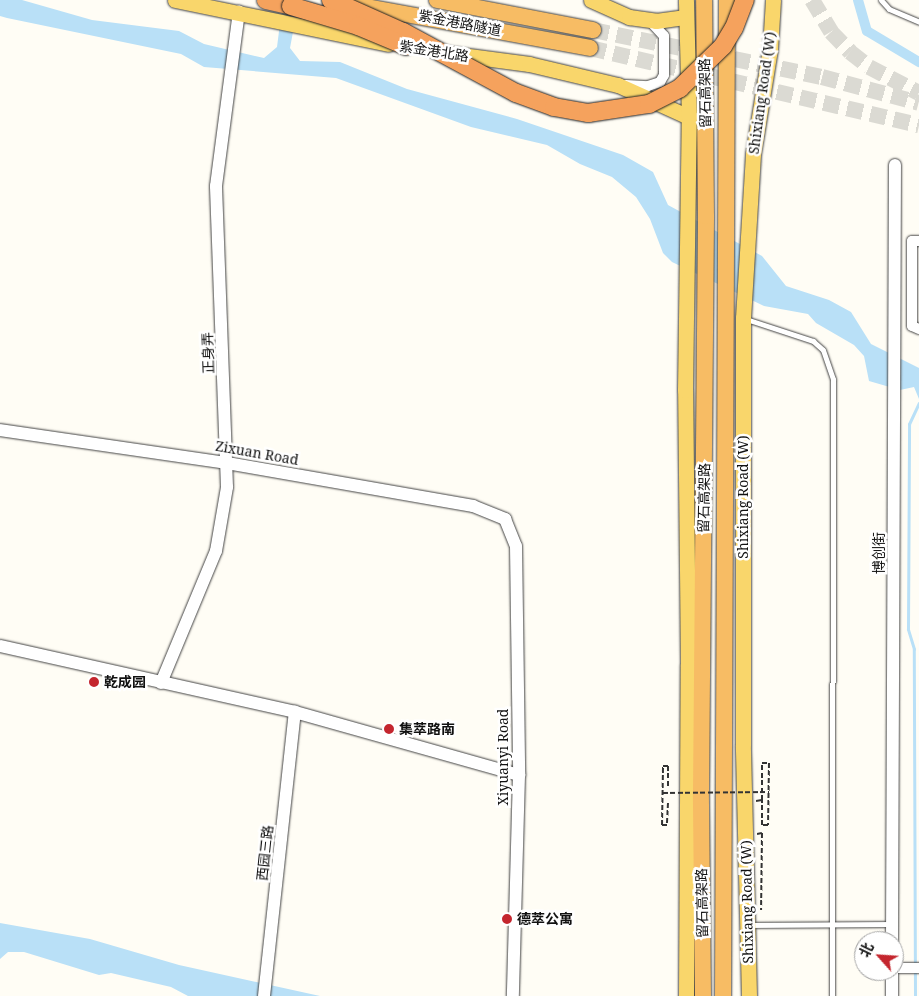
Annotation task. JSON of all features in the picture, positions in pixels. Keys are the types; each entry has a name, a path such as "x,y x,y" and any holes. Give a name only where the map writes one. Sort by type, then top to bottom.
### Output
{"highway":[{"path":"266,0 358,26 538,102 570,111 608,113 649,104 680,88 710,61 734,28 745,0"},
{"path":"331,0 403,32 493,82"},
{"name":"紫金港路隧道","path":"331,0 590,48"},
{"name":"紫金港路隧道","path":"437,0 593,30"},
{"name":"留石高架路","path":"703,993 701,792 706,291 704,0"},
{"name":"留石高架路","path":"723,996 727,0"}],"main road":[{"name":"紫金港北路","path":"175,0 374,41 529,64 618,85 689,117"},
{"path":"591,0 629,17 648,20 686,17"},
{"path":"686,0 689,117 686,277 688,955 686,996"},
{"name":"Shixiang Road (W)","path":"749,996 743,745 744,312 747,232 753,154 770,49 773,0"}],"street":[{"name":"正身弄","path":"161,684 216,551 222,524 227,463 216,186 239,12"},
{"path":"618,85 648,86 660,82 664,75 664,36 648,20"},
{"name":"博创街","path":"892,931 895,165"},
{"path":"919,241 912,241 912,254 916,269 912,326 919,329"},
{"path":"895,254 912,254"},
{"name":"Zixuan Road","path":"0,430 227,463 473,506 505,519"},
{"name":"Xiyuanyi Road","path":"505,519 516,546 519,775 513,996"},
{"path":"0,646 161,684 295,712 519,775"},
{"name":"西园三路","path":"264,996 295,712"},
{"path":"904,969 919,968"},
{"path":"892,996 893,981"}],"lane":[{"path":"881,0 889,9 919,22"},
{"path":"744,312 813,341 823,350 833,380 832,996"},
{"path":"748,925 892,924"}],"path":[{"path":"762,763 769,763 768,825 762,825 762,800 762,763"},
{"path":"668,786 668,766 663,766 662,825 667,825 668,803"},
{"path":"663,793 769,792"},
{"path":"756,809 756,801 762,800"},
{"path":"756,825 756,834 762,833 760,910"}],"water":[{"path":"0,0 22,0 92,20 179,31 204,44 264,58 277,47 283,0 299,0 290,48 300,61 340,62 407,89 517,119 623,155 653,172 668,205 762,256 786,286 829,300 851,312 871,344 919,368 919,399 914,387 900,390 869,381 864,356 854,345 816,323 808,314 764,306 672,262 663,253 650,219 636,197 612,177 580,164 547,145 471,127 336,78 204,67 181,54 7,18 0,16"},
{"path":"0,923 90,939 179,965 320,996 188,996 171,987 111,973 99,975 24,952 8,952 0,959"}],"waterway":[{"path":"858,0 867,31 919,62"},
{"path":"915,996 914,649 908,629 909,424 919,403"}],"tunnel":[{"path":"812,0 831,32 850,52 869,67 919,93"},
{"path":"593,30 822,77 919,103"},
{"path":"590,48 919,125"}],"place":[{"name":"乾成园","path":"94,682"},
{"name":"集萃路南","path":"389,729"},
{"name":"德萃公寓","path":"507,919"}]}
